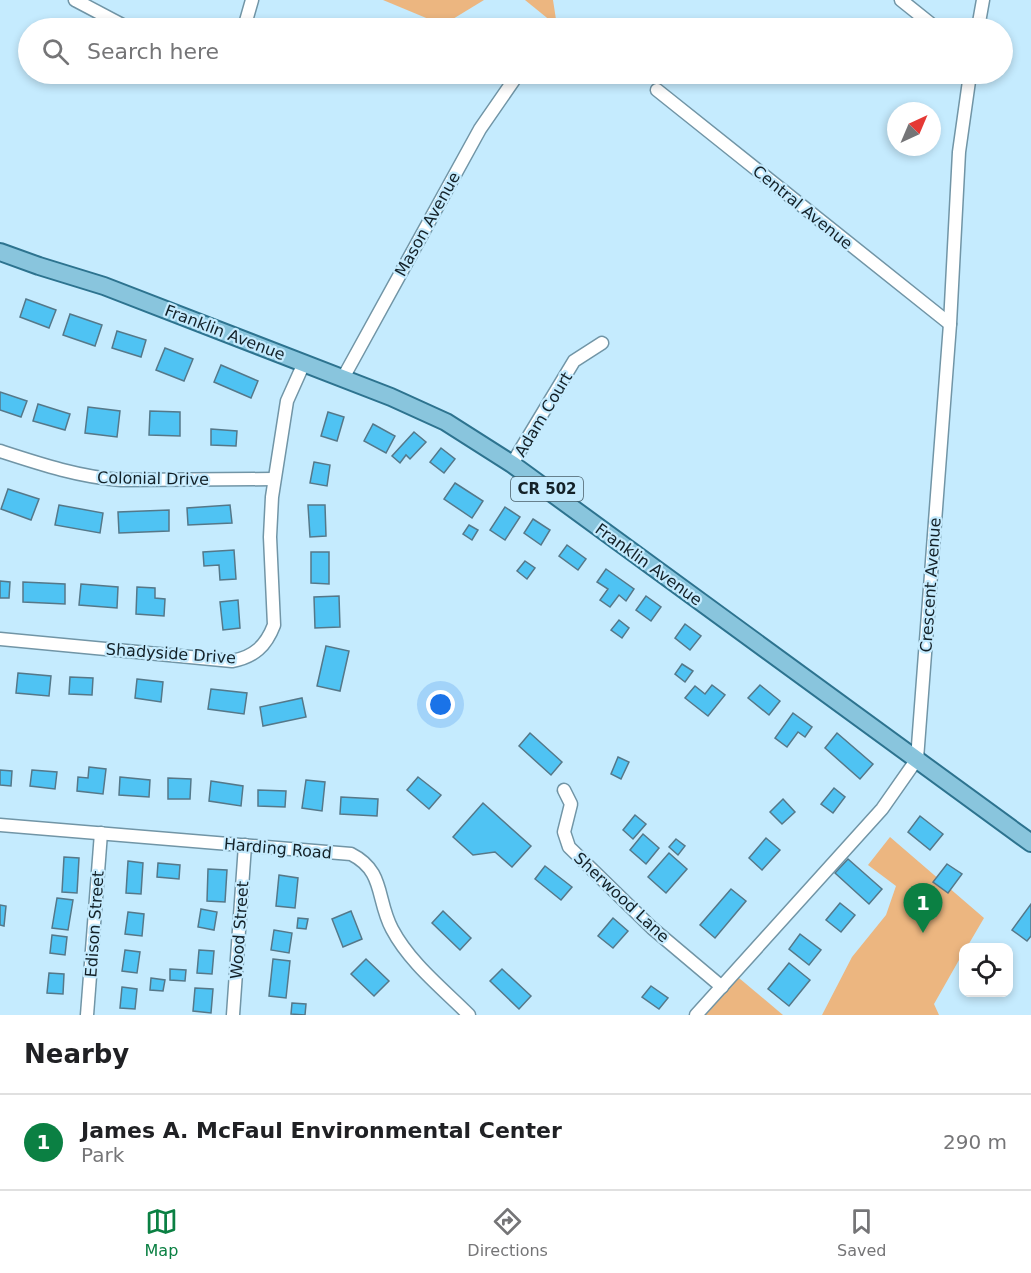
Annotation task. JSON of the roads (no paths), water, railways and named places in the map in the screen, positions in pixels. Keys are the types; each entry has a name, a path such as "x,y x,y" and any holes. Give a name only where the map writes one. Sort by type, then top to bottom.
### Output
{"main road":[{"name":"Franklin Avenue","path":"0,252 104,286 406,403 446,422 512,464 1031,843"}],"street":[{"path":"75,0 109,18"},
{"path":"247,18 252,0"},
{"path":"901,0 924,18"},
{"path":"980,18 983,0"},
{"name":"Mason Avenue","path":"343,378 480,129 511,84"},
{"name":"Crescent Avenue","path":"917,759 950,324 959,152 969,84"},
{"name":"Central Avenue","path":"657,90 950,324"},
{"name":"Adam Court","path":"512,464 574,361 603,343"},
{"name":"Shadyside Drive","path":"0,639 232,661 254,654 263,646 274,625 270,537 274,478 287,401 304,363"},
{"name":"Colonial Drive","path":"0,452 69,473 97,478 121,480 274,478"},
{"path":"696,1015 882,809 917,759"},
{"name":"Sherwood Lane","path":"564,790 571,804 564,832 569,847 652,928 722,987"},
{"name":"Harding Road","path":"0,825 346,853 362,860 375,876 390,925 412,958 470,1015"},
{"name":"Edison Street","path":"87,1015 101,833"},
{"name":"Wood Street","path":"233,1015 245,845"}],"place":[{"name":"James A. McFaul Environmental Center","path":"923,933"}]}
